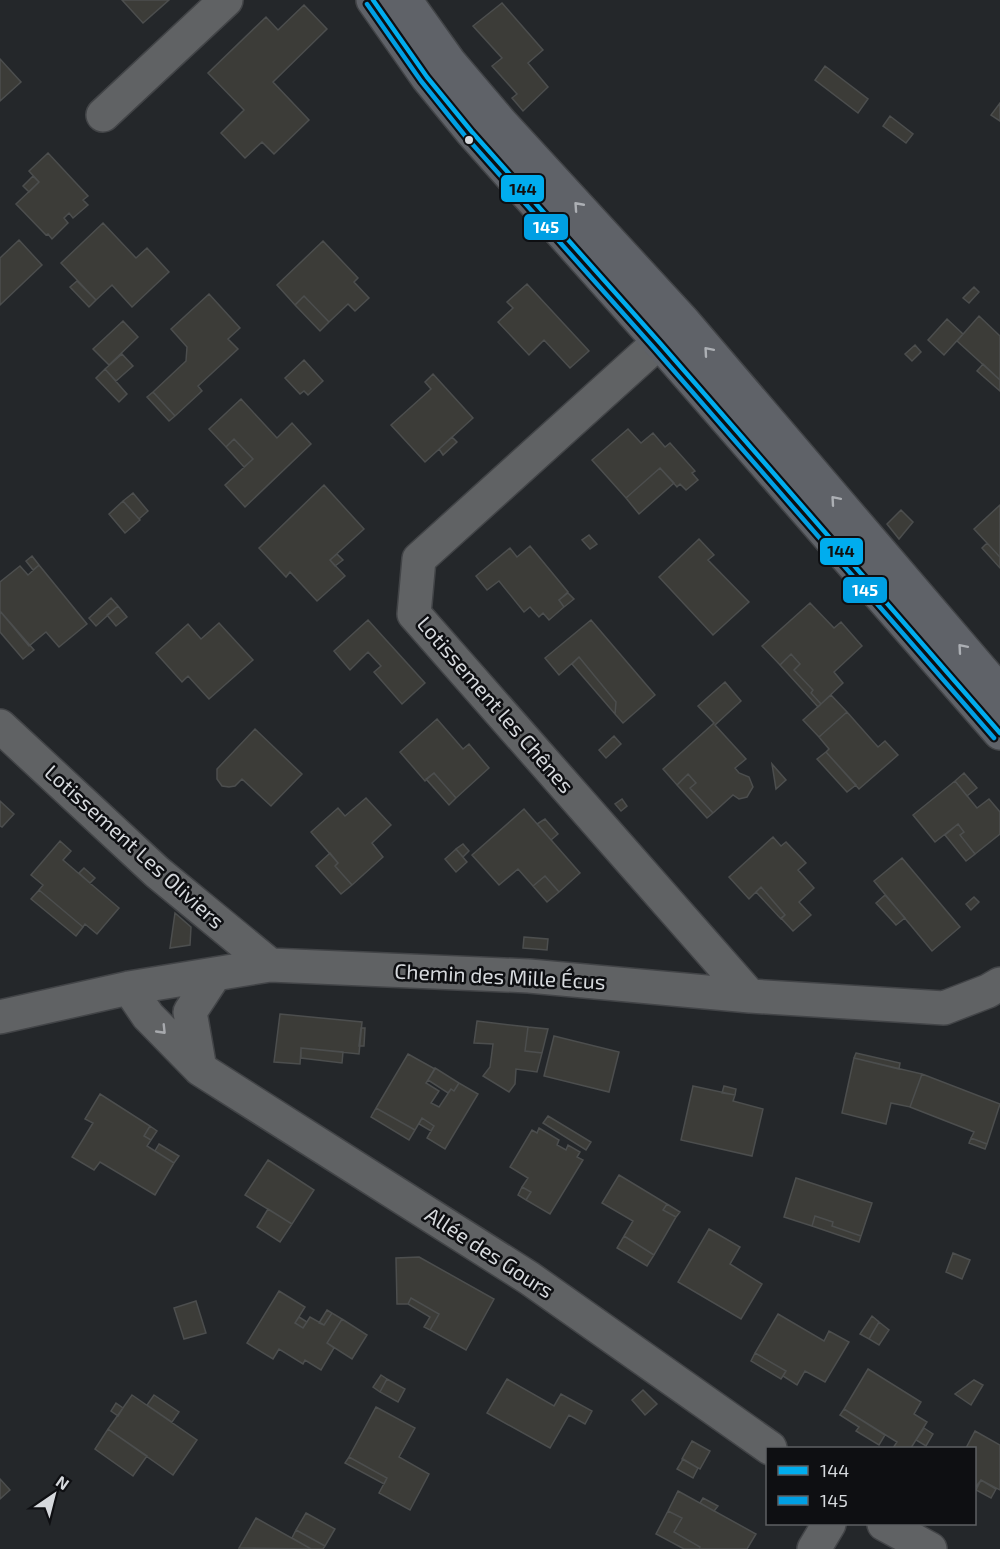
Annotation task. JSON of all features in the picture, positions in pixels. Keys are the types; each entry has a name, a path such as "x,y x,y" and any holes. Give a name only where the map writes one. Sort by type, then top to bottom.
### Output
{"main road":[{"path":"374,0 427,77 472,132 671,332 1000,692"},
{"path":"405,0 450,63 1000,733"}],"street":[{"path":"103,115 226,0"},
{"name":"Lotissement les Chênes","path":"671,332 419,559 414,614 750,996"},
{"name":"Lotissement Les Oliviers","path":"0,726 158,872 270,965"},
{"name":"Chemin des Mille Écus","path":"0,1017 129,987 270,965 529,976 750,996 944,1008 996,989"},
{"path":"200,1069 190,1012 215,974"},
{"name":"Allée des Gours","path":"129,987 148,1016 200,1069 529,1278 767,1447"},
{"path":"814,1549 828,1525"},
{"path":"886,1525 930,1549"}],"building":[{"path":"122,0 169,0 143,23"},
{"path":"502,3 543,50 528,63 548,87 523,111 512,98 517,94 492,66 502,58 473,26"},
{"path":"304,5 327,29 273,82 309,120 274,154 262,142 245,158 221,133 244,110 208,73 266,17 278,30"},
{"path":"0,59 21,82 0,101"},
{"path":"825,66 868,99 858,113 815,80"},
{"path":"1000,103 1000,121 991,115"},
{"path":"890,116 913,134 906,143 883,126"},
{"path":"48,153 88,196 83,200 88,205 73,218 69,213 64,218 68,223 52,239 16,204 39,182 29,171"},
{"path":"33,176 39,182 29,192 23,186"},
{"path":"103,223 136,258 147,248 169,272 132,307 112,285 96,300 61,263"},
{"path":"19,240 42,265 0,305 0,258"},
{"path":"323,241 358,278 354,282 369,298 355,311 348,304 329,322 304,296 295,305 277,285"},
{"path":"77,281 96,300 89,307 70,287"},
{"path":"527,284 589,351 570,368 544,340 529,355 498,322 513,308 507,302"},
{"path":"974,287 979,292 969,303 963,298"},
{"path":"209,294 240,328 228,339 238,349 198,386 202,391 175,416 153,392 186,361 187,347 171,329"},
{"path":"304,296 329,322 320,331 295,305"},
{"path":"979,316 1000,336 1000,380 957,341"},
{"path":"947,319 963,334 944,355 928,340"},
{"path":"123,321 138,337 109,365 93,349"},
{"path":"915,345 921,352 912,361 905,354"},
{"path":"122,354 133,366 116,381 105,369"},
{"path":"304,360 323,381 308,395 304,391 300,394 285,378"},
{"path":"983,364 1000,380 1000,391 977,371"},
{"path":"105,369 127,394 119,402 96,378"},
{"path":"433,374 473,418 425,462 391,425 431,389 425,382"},
{"path":"153,392 175,416 169,421 147,397"},
{"path":"241,399 277,438 292,423 311,444 245,507 225,485 253,459 234,439 226,447 209,429"},
{"path":"628,429 641,443 653,433 665,447 670,443 695,471 692,473 698,480 686,490 680,484 677,487 660,468 626,498 592,460"},
{"path":"452,437 457,442 443,455 439,449"},
{"path":"234,439 253,459 244,467 226,447"},
{"path":"660,468 674,483 639,514 626,498"},
{"path":"324,485 364,529 330,560 345,576 317,601 290,572 286,577 259,548"},
{"path":"133,493 148,511 139,519 123,501"},
{"path":"123,501 140,520 125,533 109,514"},
{"path":"1000,505 1000,557 974,529"},
{"path":"901,510 913,522 899,539 887,524"},
{"path":"589,535 597,544 590,549 582,540"},
{"path":"699,539 714,555 708,560 749,602 713,635 659,577"},
{"path":"987,543 1000,557 1000,568 982,548"},
{"path":"530,546 568,592 559,600 564,607 549,620 543,613 539,617 530,607 524,612 499,581 487,590 476,576 510,548 517,557"},
{"path":"337,554 343,560 335,566 330,560"},
{"path":"32,556 39,565 33,570 26,561"},
{"path":"39,565 87,624 59,647 46,632 29,646 0,611 0,582 20,566 28,575"},
{"path":"568,593 574,599 564,607 559,600"},
{"path":"111,598 118,606 96,626 89,618"},
{"path":"810,603 834,628 841,622 862,646 834,672 843,683 821,704 811,693 813,690 794,670 800,664 791,654 780,665 762,646"},
{"path":"118,606 127,617 116,626 107,615"},
{"path":"0,611 34,650 23,659 0,632"},
{"path":"368,620 425,683 402,704 374,672 381,666 368,652 350,670 334,651"},
{"path":"591,620 655,695 623,723 615,714 616,702 579,657 559,675 545,658"},
{"path":"219,623 253,660 209,699 188,676 182,682 156,653 188,624 201,639"},
{"path":"791,654 800,664 794,670 813,690 811,693 821,704 818,707 780,665"},
{"path":"579,657 616,702 615,714 572,664"},
{"path":"725,682 741,701 715,725 746,759 735,768 739,773 749,777 753,787 747,797 739,799 733,795 713,813 690,788 696,783 688,774 677,785 663,769 714,723 698,706"},
{"path":"831,695 847,712 819,737 803,720"},
{"path":"847,712 878,747 885,741 898,755 859,789 826,752 829,749 819,737"},
{"path":"437,719 463,749 469,744 489,768 456,798 434,773 425,781 400,752"},
{"path":"255,729 302,774 271,806 242,779 235,786 229,787 222,786 217,779 217,769"},
{"path":"614,736 621,744 606,758 599,750"},
{"path":"826,752 856,785 847,792 817,759"},
{"path":"772,764 786,780 776,789"},
{"path":"434,773 456,798 449,805 426,779"},
{"path":"964,773 977,788 967,796 955,781"},
{"path":"688,774 696,783 690,788 713,813 707,818 677,785"},
{"path":"955,781 977,808 989,799 1000,812 1000,834 975,854 960,835 964,832 958,824 935,842 913,815"},
{"path":"366,798 391,825 372,843 383,857 352,885 335,866 338,863 311,832 338,808 345,816"},
{"path":"622,799 627,806 621,811 615,804"},
{"path":"0,801 14,814 2,827 0,826"},
{"path":"524,809 580,873 559,892 545,876 533,886 518,869 499,885 472,855"},
{"path":"545,819 558,834 551,840 537,824"},
{"path":"958,824 964,832 960,835 975,854 966,861 945,835"},
{"path":"773,837 781,846 786,842 806,863 798,870 814,888 799,902 811,915 793,931 781,918 785,915 761,887 749,899 729,877"},
{"path":"60,841 71,851 63,860 119,908 97,934 85,924 83,927 39,890 43,885 31,875"},
{"path":"463,844 469,851 463,857 456,849"},
{"path":"456,849 467,862 456,872 445,859"},
{"path":"330,853 338,863 335,866 352,885 341,894 316,866"},
{"path":"902,858 960,927 932,951 874,881"},
{"path":"84,868 95,878 90,883 79,873"},
{"path":"545,876 559,892 547,902 533,886"},
{"path":"761,887 785,915 781,919 756,892"},
{"path":"39,890 83,927 76,936 31,899"},
{"path":"885,895 905,918 896,925 876,903"},
{"path":"974,897 979,902 971,910 966,904"},
{"path":"175,913 191,927 190,945 170,948"},
{"path":"524,937 548,939 547,950 523,948"},
{"path":"280,1014 362,1022 359,1054 301,1048 300,1064 274,1062"},
{"path":"477,1021 528,1027 525,1051 542,1053 537,1072 516,1069 515,1084 509,1092 483,1076 490,1067 493,1044 474,1043"},
{"path":"528,1027 548,1029 542,1053 525,1051"},
{"path":"361,1028 365,1028 364,1046 359,1046"},
{"path":"554,1036 619,1052 609,1092 544,1076"},
{"path":"301,1048 343,1052 342,1063 301,1058"},
{"path":"856,1053 900,1063 899,1069 854,1058"},
{"path":"408,1054 435,1069 426,1083 439,1091 431,1103 439,1107 451,1089 454,1091 459,1083 478,1094 445,1149 427,1138 434,1126 422,1118 415,1130 376,1108"},
{"path":"854,1058 922,1074 910,1107 891,1103 886,1124 842,1113"},
{"path":"435,1068 459,1083 454,1091 451,1089 448,1093 428,1080"},
{"path":"922,1074 1000,1104 987,1144 971,1138 974,1132 910,1107"},
{"path":"693,1086 735,1095 733,1101 763,1109 752,1156 681,1140"},
{"path":"724,1086 736,1089 735,1095 722,1093"},
{"path":"100,1094 150,1126 144,1136 151,1140 147,1146 174,1163 155,1195 100,1162 94,1170 72,1157 93,1123 85,1119"},
{"path":"376,1108 415,1130 409,1140 371,1117"},
{"path":"548,1116 591,1142 586,1150 543,1123"},
{"path":"422,1118 434,1126 431,1131 419,1124"},
{"path":"150,1126 157,1131 151,1140 144,1136"},
{"path":"539,1128 559,1140 557,1145 566,1150 568,1145 580,1152 577,1157 583,1160 550,1214 526,1200 531,1192 522,1187 528,1178 510,1167 532,1130 537,1133"},
{"path":"971,1138 987,1144 985,1149 969,1143"},
{"path":"159,1144 179,1156 174,1163 155,1151"},
{"path":"268,1160 314,1190 292,1224 245,1195"},
{"path":"619,1175 667,1204 663,1210 676,1217 654,1255 624,1236 633,1221 602,1203"},
{"path":"796,1178 872,1203 861,1236 832,1226 833,1222 815,1216 812,1226 784,1217"},
{"path":"522,1187 531,1192 526,1200 518,1195"},
{"path":"667,1204 680,1212 676,1217 663,1210"},
{"path":"268,1209 292,1224 280,1242 257,1227"},
{"path":"815,1216 833,1222 832,1226 861,1236 859,1242 812,1226"},
{"path":"709,1229 740,1247 730,1264 762,1284 741,1319 678,1282"},
{"path":"624,1236 654,1255 647,1266 617,1248"},
{"path":"953,1253 970,1260 962,1279 946,1272"},
{"path":"419,1257 494,1299 466,1350 430,1330 439,1314 411,1298 408,1304 397,1304 396,1258"},
{"path":"279,1291 305,1307 295,1323 303,1328 310,1317 324,1325 332,1313 342,1319 327,1343 334,1348 321,1370 305,1360 303,1364 279,1349 273,1359 247,1343"},
{"path":"411,1298 439,1314 430,1330 424,1327 430,1317 408,1304"},
{"path":"196,1301 206,1333 184,1339 174,1308"},
{"path":"327,1310 332,1313 324,1325 319,1323"},
{"path":"778,1314 824,1341 829,1331 849,1342 825,1382 805,1371 797,1385 783,1376 786,1371 755,1353"},
{"path":"872,1316 879,1322 869,1339 860,1334"},
{"path":"299,1317 307,1322 303,1328 295,1323"},
{"path":"342,1319 367,1335 352,1359 327,1343"},
{"path":"879,1322 889,1330 879,1345 869,1339"},
{"path":"755,1353 786,1371 781,1379 751,1361"},
{"path":"868,1369 921,1402 914,1414 927,1422 912,1447 894,1447 897,1442 844,1409"},
{"path":"381,1375 387,1379 380,1392 373,1387"},
{"path":"387,1379 405,1389 398,1402 380,1392"},
{"path":"507,1379 554,1406 561,1394 592,1411 585,1424 569,1415 550,1448 487,1413"},
{"path":"974,1380 983,1385 971,1405 955,1394"},
{"path":"643,1390 657,1404 645,1415 632,1400"},
{"path":"132,1395 197,1440 173,1475 108,1429"},
{"path":"154,1395 179,1412 172,1422 147,1405"},
{"path":"116,1403 123,1408 118,1416 111,1411"},
{"path":"376,1407 415,1428 399,1457 429,1474 410,1510 379,1493 387,1478 349,1457"},
{"path":"844,1409 885,1435 879,1445 856,1431 859,1427 840,1415"},
{"path":"924,1428 933,1434 926,1446 916,1440"},
{"path":"108,1429 147,1456 133,1476 95,1449"},
{"path":"975,1431 1000,1445 1000,1490 981,1480 976,1486 976,1447 967,1447"},
{"path":"692,1441 710,1451 700,1469 682,1459"},
{"path":"349,1457 387,1478 384,1484 345,1463"},
{"path":"683,1459 698,1468 693,1478 677,1469"},
{"path":"0,1479 10,1490 0,1499"},
{"path":"981,1480 996,1489 991,1498 976,1490"},
{"path":"678,1491 756,1534 747,1549 699,1549 700,1547 674,1532 682,1518 668,1511"},
{"path":"703,1498 718,1506 714,1511 700,1503"},
{"path":"668,1511 682,1518 674,1532 700,1547 699,1549 684,1549 656,1534"},
{"path":"306,1513 335,1529 325,1546 296,1530"},
{"path":"256,1518 311,1549 239,1548"},
{"path":"296,1530 325,1546 323,1549 311,1549 292,1538"}],"transit line":[{"name":"144","path":"373,0 427,77 472,132 660,343 1000,733"},
{"name":"145","path":"367,4 421,81 466,137 654,348 994,738"}]}
